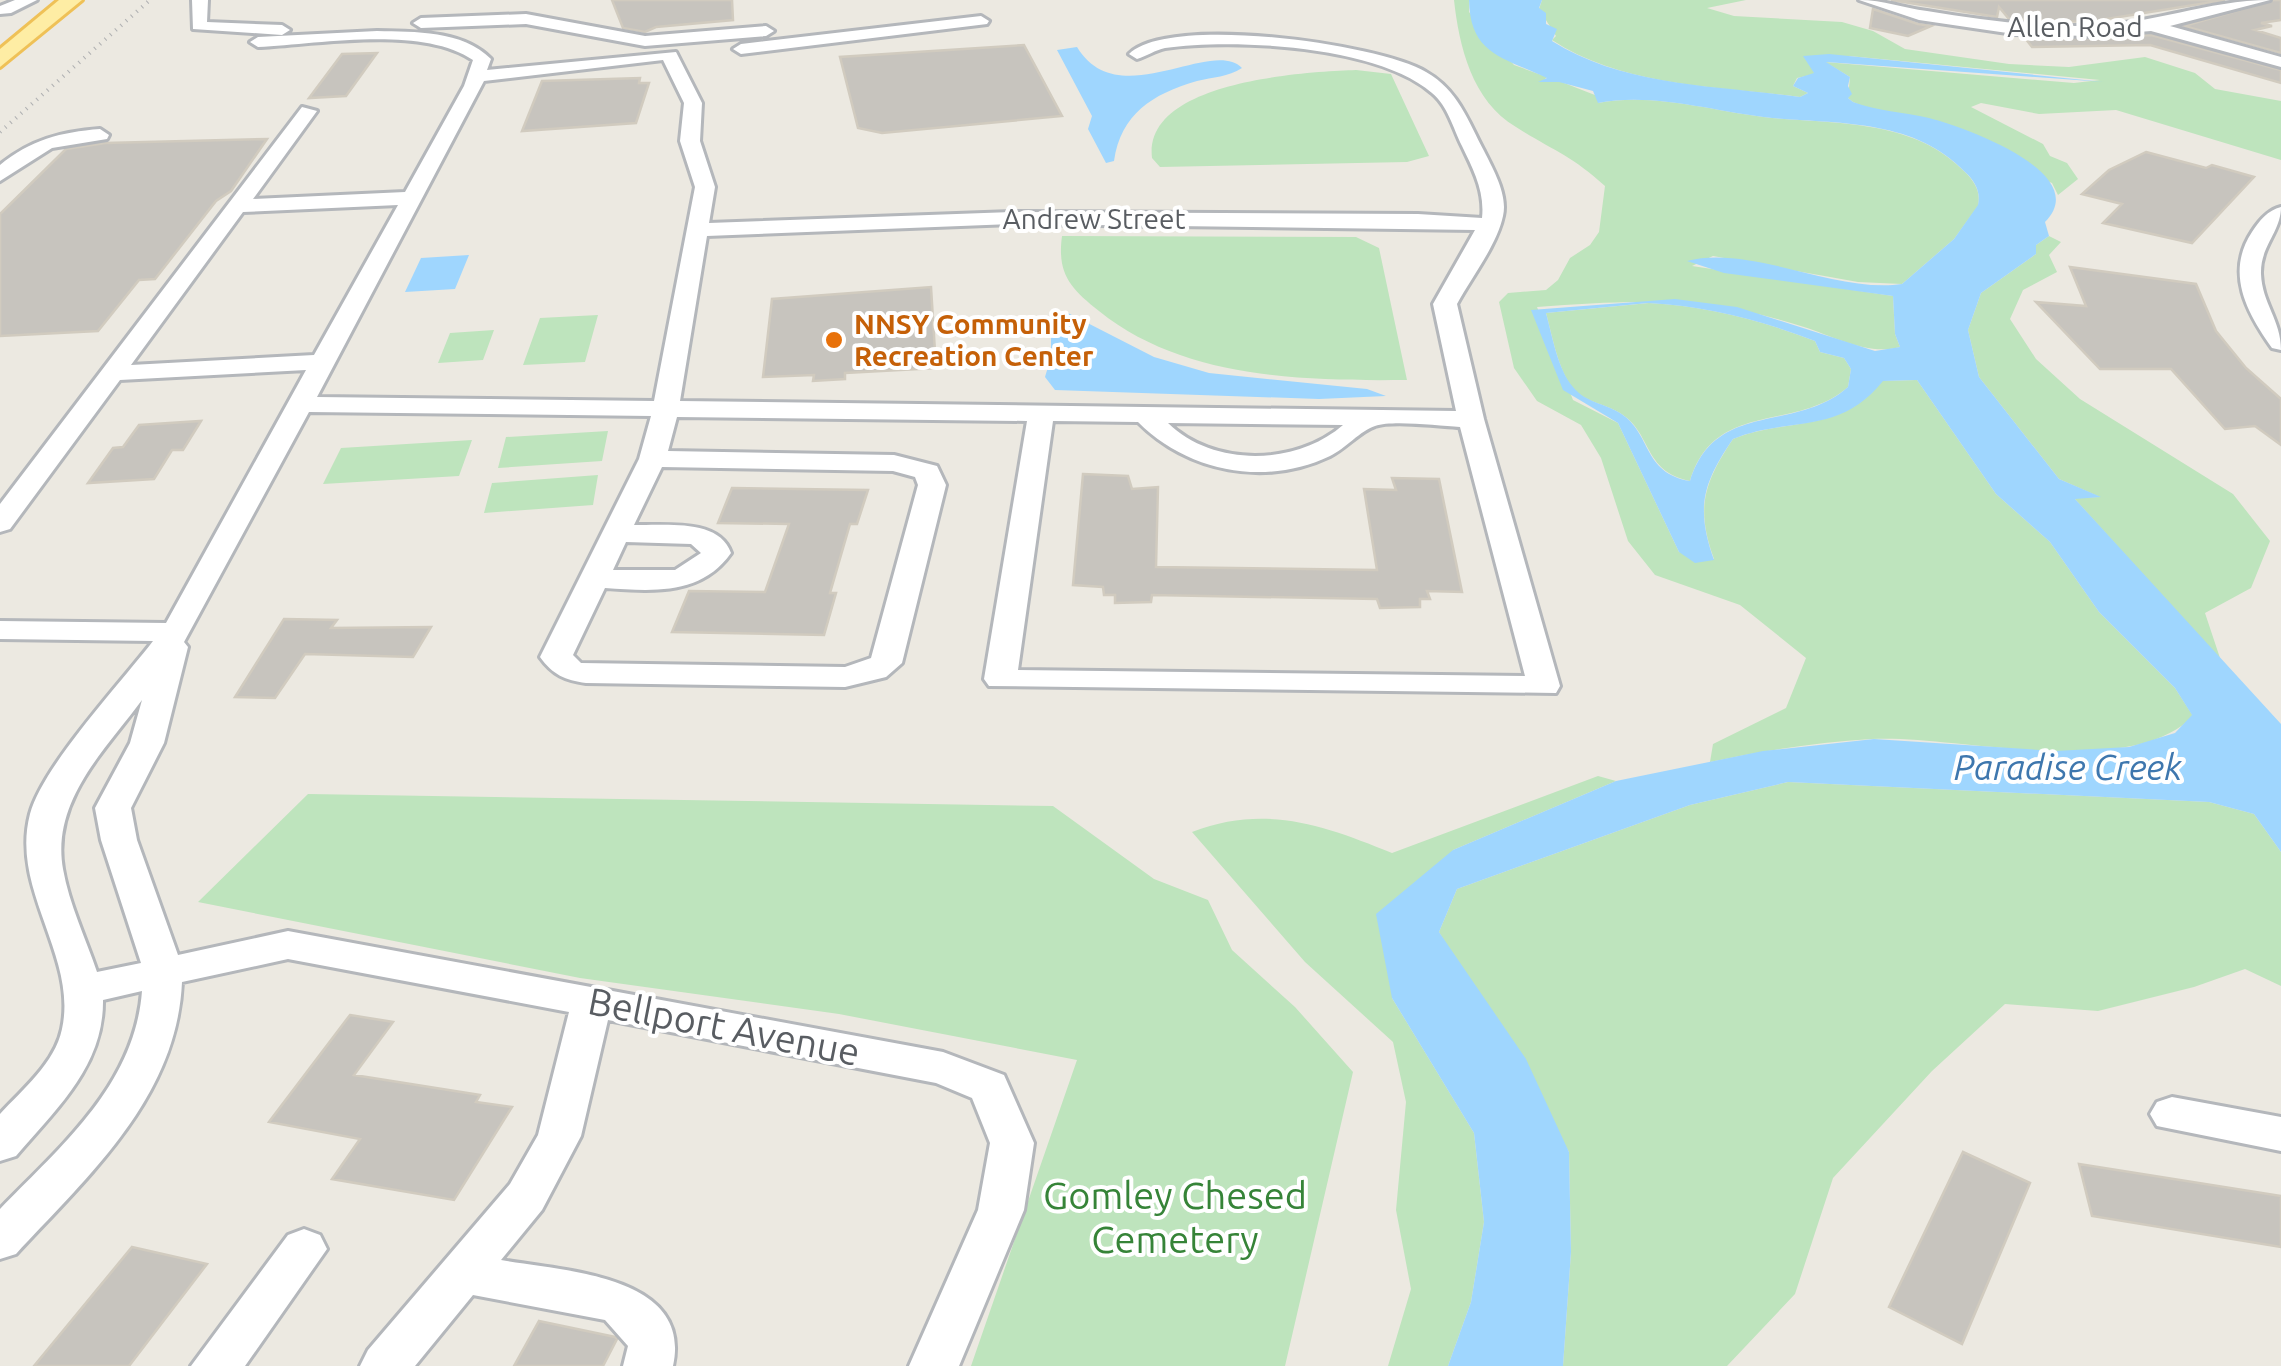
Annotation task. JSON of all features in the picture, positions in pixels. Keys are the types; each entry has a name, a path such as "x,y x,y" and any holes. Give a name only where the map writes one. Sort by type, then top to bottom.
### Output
{"main road":[{"path":"0,60 72,0"}],"street":[{"path":"5,10 29,0"},
{"path":"200,0 199,26 209,30 250,32 494,18 556,22 617,40 766,31"},
{"path":"1874,2 1905,0"},
{"path":"2151,26 2262,0"},
{"name":"Allen Road","path":"1874,2 2014,29 2088,31 2151,26 2281,62"},
{"path":"478,76 981,21"},
{"path":"0,1144 65,1070 82,1030 83,990 44,868 46,816 60,785 176,632 478,76 482,59 473,48 442,40 258,42"},
{"path":"1042,414 1000,679 1544,686 1470,419 1445,304 1488,226 1494,205 1491,187 1448,100 1407,71 1342,52 1267,43 1165,45 1137,54"},
{"path":"652,459 894,463 927,472 932,485 892,654 875,670 845,677 572,670 556,657 652,459 699,230 705,187 690,141 693,103 670,56"},
{"path":"0,523 308,111"},
{"path":"0,175 30,148 72,136 100,134"},
{"path":"237,206 412,198"},
{"path":"2281,213 2260,230 2247,267 2258,311 2281,343"},
{"name":"Andrew Street","path":"699,230 1012,218 1418,220 1488,226"},
{"path":"113,373 323,362"},
{"path":"300,404 1470,419"},
{"path":"1146,416 1157,430 1186,450 1232,462 1284,463 1328,452 1367,418"},
{"path":"593,578 678,578 704,568 716,553 714,546 696,536 615,533"},
{"path":"0,630 176,632"},
{"path":"0,1240 111,1122 142,1068 161,1006 163,970 113,808 147,743 176,632"},
{"name":"Bellport Avenue","path":"83,990 288,945 943,1068 989,1087 1012,1143 1001,1210 934,1366"},
{"path":"385,1366 526,1198 559,1136 592,1002"},
{"path":"2172,1114 2281,1134"},
{"path":"216,1366 304,1249"},
{"path":"460,1273 620,1302 654,1340 648,1366"}],"green space":[{"path":"1454,0 1469,0 1469,12 1514,65 1547,77 1542,82 1559,81 1600,97 1598,103 1663,101 1772,118 1875,128 1923,142 1945,155 1976,187 1978,206 1954,239 1902,284 1858,282 1713,256 1692,266 1893,296 1895,334 1900,347 1864,347 1770,317 1704,305 1639,302 1537,307 1573,400 1618,423 1679,552 1714,559 1705,525 1705,497 1733,439 1831,417 1866,398 1882,381 1917,380 1996,494 2050,542 2099,612 2175,688 2193,716 2164,736 2128,747 2086,751 1871,739 1710,762 1713,744 1786,708 1806,658 1740,605 1655,575 1628,541 1601,458 1581,425 1537,401 1514,368 1499,302 1508,293 1546,290 1558,280 1570,258 1590,245 1599,232 1605,186 1516,127 1488,103 1464,54"},
{"path":"1542,0 1746,0 1707,8 1734,16 1842,22 1873,31 1905,49 2009,64 2069,67 2145,57 2195,73 2215,89 2281,101 2281,160 2116,110 2039,114 1981,103 1971,107 2043,144 2050,156 2067,163 2078,179 2058,195 2052,183 1853,102 1848,98 1850,77 1825,62 2074,83 2100,80 1849,56 1805,57 1815,74 1797,78 1793,86 1808,93 1800,97 1704,87 1609,67 1552,40 1556,36 1539,9"},
{"path":"1356,70 1391,74 1429,156 1407,162 1160,167 1152,158 1156,132 1173,112 1199,97 1266,78"},
{"path":"1062,236 1356,237 1379,248 1407,380 1286,377 1206,363 1168,351 1132,334 1080,295 1064,270"},
{"path":"2049,236 2061,242 2049,255 2057,272 2023,290 2010,319 2036,359 2080,399 2233,494 2270,541 2251,588 2205,613 2221,661 2074,498 2100,497 2059,479 1979,377 1968,330 1981,293 2036,254 2036,245"},
{"path":"1649,303 1733,315 1815,341 1820,352 1844,358 1851,369 1848,387 1804,410 1737,427 1718,438 1702,455 1690,481 1675,476 1655,460 1631,421 1572,387 1559,361 1546,313"},
{"path":"598,315 585,362 523,365 540,318"},
{"path":"494,330 483,360 438,363 450,333"},
{"path":"608,431 602,461 498,468 506,437"},
{"path":"472,440 459,476 323,484 341,448"},
{"path":"598,475 593,505 484,513 492,483"},
{"path":"1598,776 1616,781 1453,850 1392,998 1474,1133 1484,1222 1471,1302 1448,1366 1388,1366 1411,1289 1396,1210 1406,1102 1393,1042 1305,962 1192,832 1219,824 1269,819 1318,827 1392,853"},
{"path":"1788,782 2209,802 2254,814 2281,852 2281,986 2245,969 2194,987 2098,1011 2005,1004 1932,1071 1833,1178 1795,1294 1727,1366 1563,1366 1571,1252 1569,1152 1439,932 1457,889 1690,805"},
{"name":"Gomley Chesed Cemetery","path":"308,794 1053,806 1154,879 1208,900 1232,950 1295,1007 1353,1072 1285,1366 971,1366 1077,1060 839,1014 580,978 198,902"}],"water":[{"name":"Paradise Creek","path":"1469,0 1542,0 1539,8 1546,13 1546,24 1557,29 1552,41 1580,56 1672,82 1800,97 1808,93 1793,86 1798,78 1814,73 1803,56 1829,54 2104,82 1826,62 1850,77 1848,86 1852,94 1848,98 1853,102 1969,131 2019,155 2052,186 2056,204 2045,222 2049,236 2036,245 2036,254 1981,293 1968,330 1979,377 2059,479 2101,497 2075,499 2281,724 2281,852 2254,814 2209,802 1788,782 1690,805 1457,889 1439,932 1526,1059 1569,1152 1571,1252 1563,1366 1448,1366 1471,1302 1484,1222 1474,1133 1392,998 1376,914 1453,850 1616,781 1763,751 1874,739 2055,751 2129,747 2175,733 2192,715 2175,688 2099,612 2050,542 1996,494 1917,380 1883,381 1849,410 1831,417 1733,439 1714,470 1705,497 1705,526 1714,560 1695,563 1679,552 1618,423 1563,390 1531,310 1675,299 1737,307 1875,351 1900,347 1895,334 1893,296 1724,273 1687,261 1738,259 1850,282 1902,284 1954,239 1978,205 1976,187 1969,175 1945,155 1923,142 1875,127 1772,118 1663,101 1598,103 1593,91 1559,82 1538,82 1547,78 1503,58 1482,43 1471,18","holes":["1648,303 1733,315 1815,341 1820,352 1844,358 1851,369 1848,387 1805,410 1737,428 1718,438 1702,455 1690,481 1675,477 1655,461 1630,421 1573,387 1559,362 1546,313"]},
{"path":"1077,47 1095,66 1116,75 1139,75 1209,61 1228,61 1242,68 1181,86 1141,108 1124,130 1114,161 1106,163 1088,129 1092,116 1057,50"},
{"path":"469,255 455,289 405,292 421,258"},
{"path":"1066,312 1154,357 1209,373 1367,389 1386,396 1319,399 1055,390 1045,377 1051,357 1051,316"}],"building":[{"path":"612,0 732,0 733,20 656,27 645,32 623,28"},
{"path":"1891,0 2225,0 2088,22 2009,19 1999,7 1997,17"},
{"path":"2281,0 2281,20 2261,23 2272,26 2255,30 2281,38 2281,53 2184,26"},
{"path":"1873,9 1931,26 1908,36 1870,28"},
{"path":"2151,35 2281,70 2281,83 2150,45 2032,47 2025,38"},
{"path":"1024,45 1062,116 882,133 858,128 840,57"},
{"path":"377,53 346,96 309,98 342,54"},
{"path":"640,78 639,83 649,83 636,123 522,131 542,81"},
{"path":"267,139 231,191 216,201 155,279 139,280 98,331 0,336 0,214 66,149 105,143"},
{"path":"2146,152 2254,177 2192,243 2103,223 2122,204 2082,194 2109,170"},
{"path":"2070,267 2196,284 2216,331 2246,368 2281,399 2281,445 2255,426 2225,429 2171,369 2100,369 2036,302 2086,306"},
{"path":"931,287 936,368 845,373 845,379 813,381 814,375 763,377 772,299"},
{"path":"201,421 183,450 172,450 154,479 88,483 113,448 123,447 139,425"},
{"path":"1083,474 1128,476 1132,489 1158,487 1156,567 1377,570 1364,489 1396,490 1392,478 1439,479 1462,592 1427,591 1430,599 1420,599 1420,607 1380,608 1377,599 1152,595 1151,602 1115,603 1115,595 1104,595 1103,587 1073,585"},
{"path":"732,488 868,490 857,524 850,524 830,593 836,593 824,635 672,632 689,591 765,592 789,524 718,523"},
{"path":"284,619 337,620 331,628 431,627 413,657 305,654 275,698 235,697"},
{"path":"350,1015 393,1022 354,1075 480,1095 476,1102 512,1107 454,1200 332,1179 360,1139 269,1122"},
{"path":"1963,1152 2030,1183 1962,1344 1889,1307"},
{"path":"2079,1164 2281,1196 2281,1247 2092,1216"},
{"path":"132,1247 207,1264 129,1366 34,1366"},
{"path":"539,1321 617,1339 603,1366 514,1366"}],"railway":[{"path":"0,132 150,0"}],"place":[{"name":"NNSY Community Recreation Center","path":"834,340"}]}
